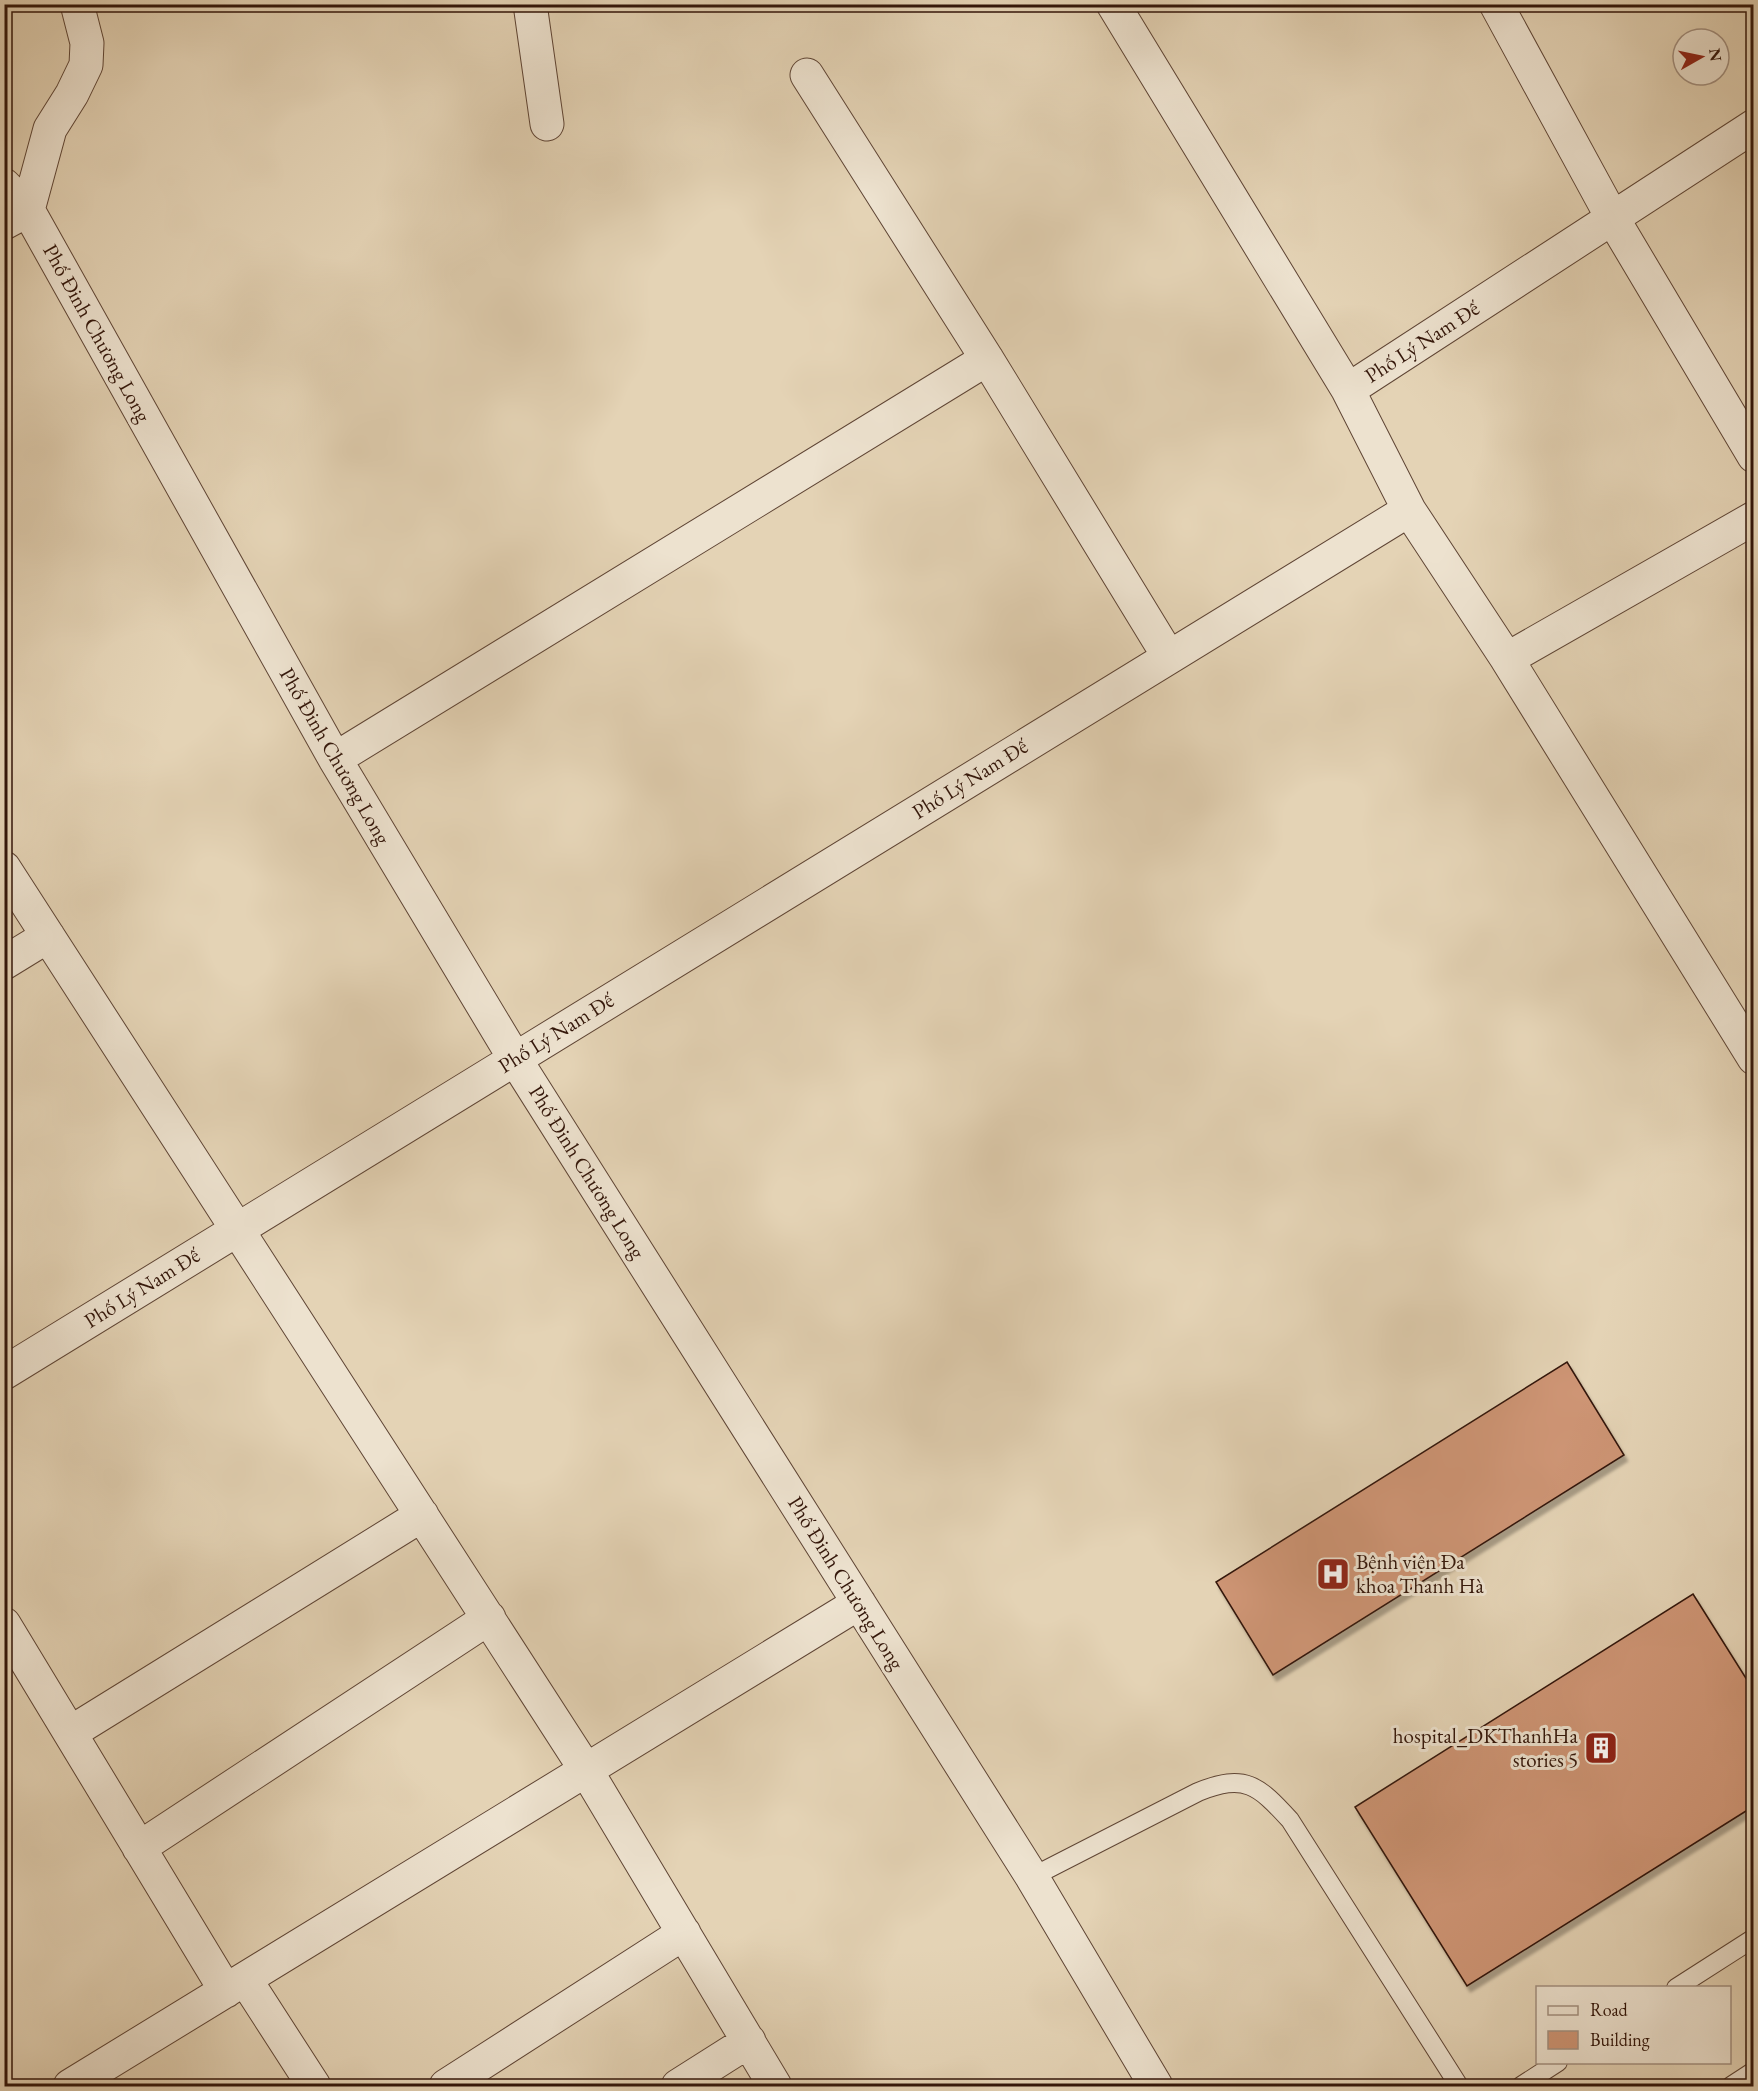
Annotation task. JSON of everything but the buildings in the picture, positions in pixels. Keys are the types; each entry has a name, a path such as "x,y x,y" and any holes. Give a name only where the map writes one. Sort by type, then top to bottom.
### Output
{"street":[{"path":"16,217 50,129 87,65 87,43 77,4"},
{"path":"530,4 547,124"},
{"path":"1113,4 1348,390"},
{"path":"1496,4 1613,219 1754,456"},
{"path":"807,75 987,359 1169,657"},
{"name":"Phố Lý Nam Đế","path":"4,1373 1409,510 1348,390 1754,126"},
{"name":"Phố Đinh Chương Long","path":"4,185 16,217 334,759 515,1059 1032,1877 1156,2086"},
{"path":"334,759 987,359"},
{"path":"1409,510 1506,659 1754,1058"},
{"path":"1506,659 1754,518"},
{"path":"4,868 586,1770 775,2086"},
{"path":"4,963 48,936"},
{"path":"70,1732 422,1515"},
{"path":"70,2086 859,1603"},
{"path":"139,1848 489,1618"},
{"path":"4,1624 139,1848 236,1985 314,2086"},
{"path":"446,2086 684,1933"},
{"path":"678,2086 749,2041"}],"lane":[{"path":"1032,1877 1198,1792 1231,1782 1251,1785 1271,1799 1290,1820 1459,2086"},
{"path":"1679,1986 1754,1938"},
{"path":"1521,2086 1555,2064"},
{"path":"1731,2086 1754,2071"}],"place":[{"name":"Bệnh viện Đa khoa Thanh Hà","path":"1333,1574"},
{"name":"hospital_DKThanhHa stories 5","path":"1601,1748"}]}
